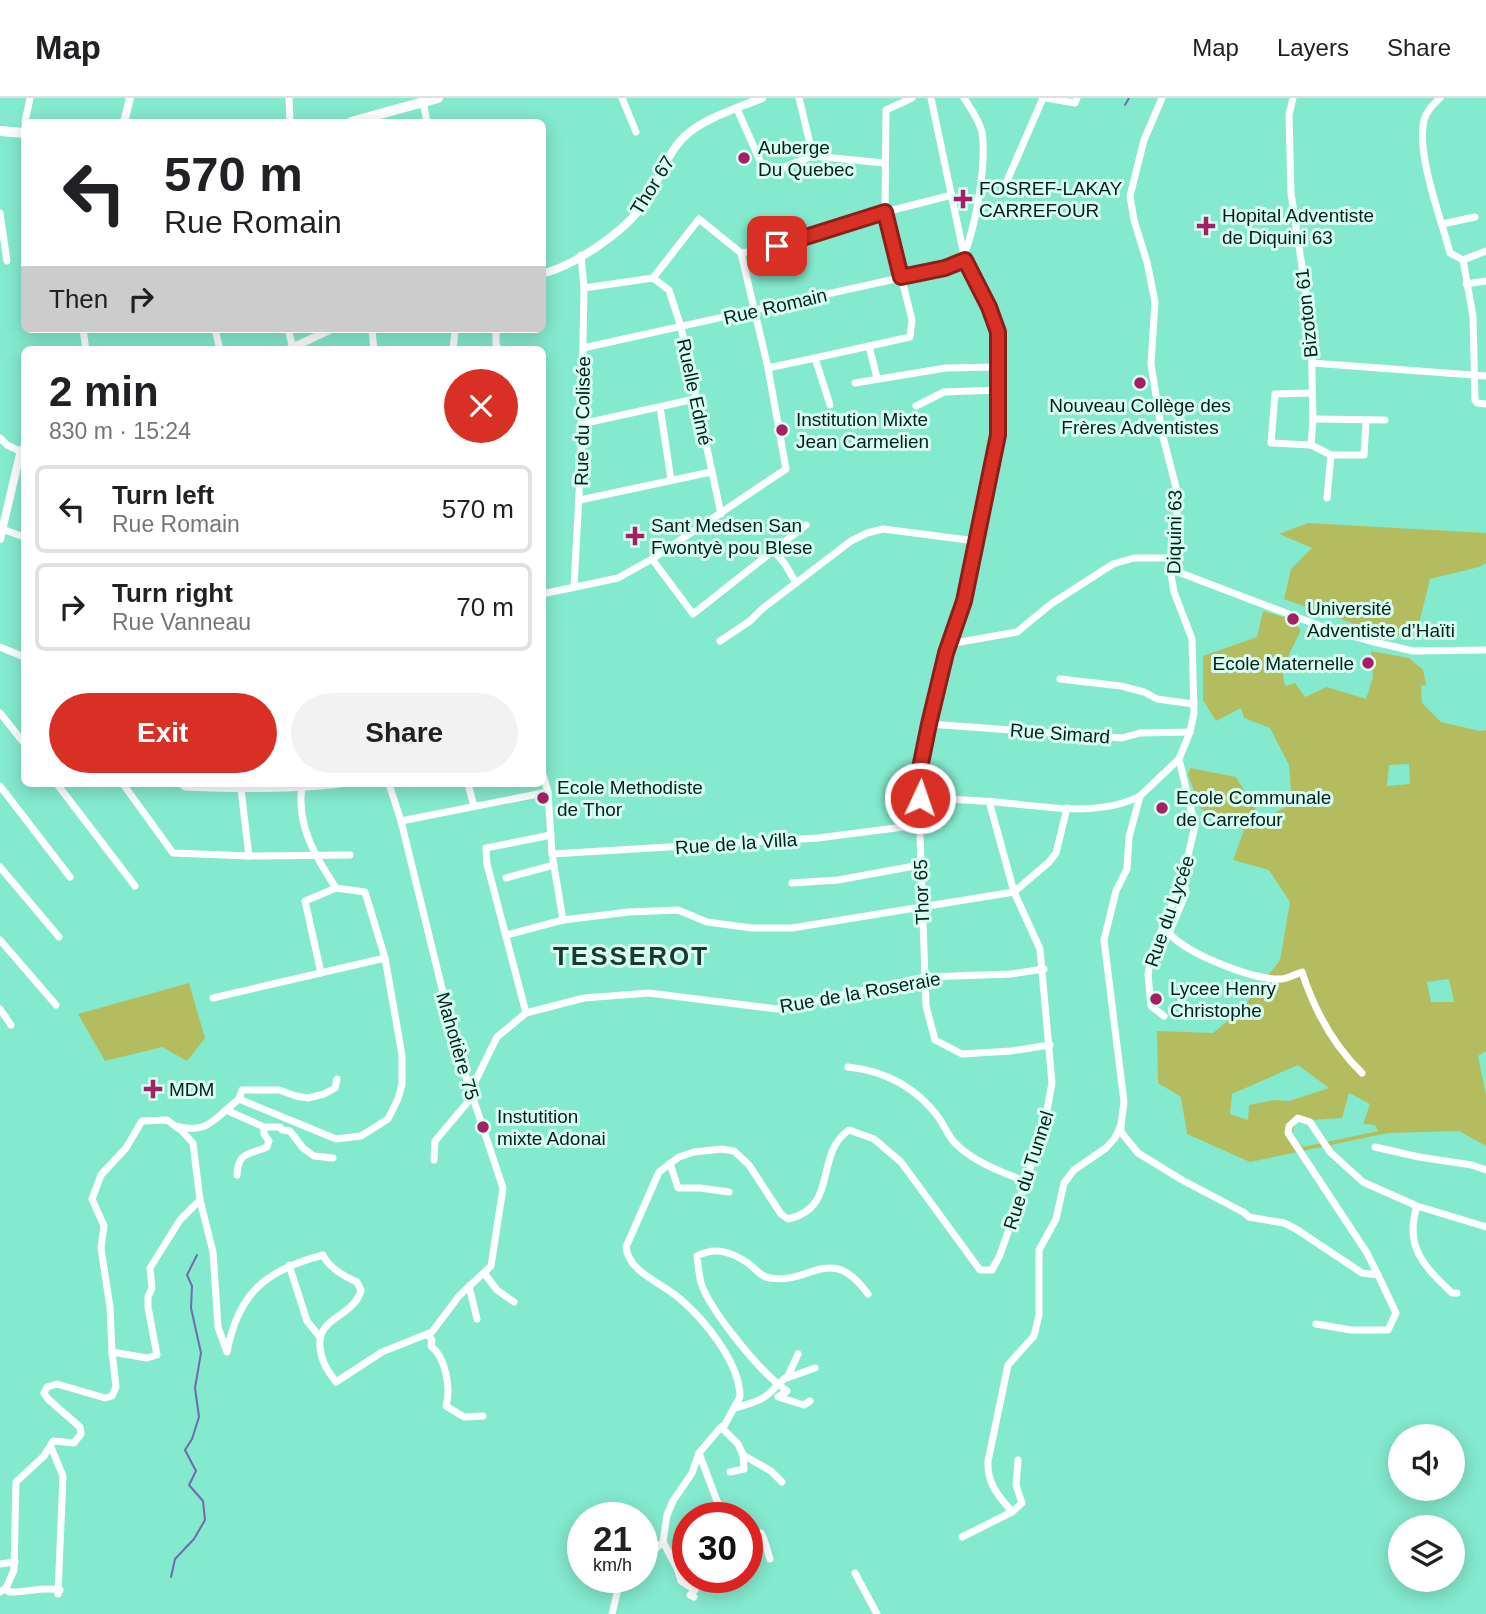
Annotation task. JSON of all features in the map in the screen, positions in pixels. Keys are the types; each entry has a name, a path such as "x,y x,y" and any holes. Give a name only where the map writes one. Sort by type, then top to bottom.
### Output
{"main road":[{"path":"378,119 438,98"},
{"path":"0,131 21,129"}],"street":[{"path":"26,119 30,98"},
{"path":"125,119 130,98"},
{"path":"289,98 290,119"},
{"path":"622,98 636,132"},
{"name":"Thor 67","path":"546,272 613,236 632,220 648,199 666,163 684,136 702,123 762,98"},
{"path":"799,98 813,156"},
{"path":"768,368 910,337 912,320 885,212 884,163 886,110 889,106 912,98"},
{"name":"Thor 65","path":"932,98 965,256 998,332 999,390 998,435 964,601 929,724 918,778 926,1006 935,1040 962,1054 1012,1051 1050,1045"},
{"path":"964,98 982,132 983,154 979,192 965,256"},
{"path":"1003,190 1044,98 1074,103 1077,98"},
{"name":"Diquini 63","path":"1140,796 1179,759 1190,732 1194,704 1192,639 1174,592 1170,569 1177,528 1177,491 1162,433 1151,364 1155,302 1130,196 1144,140 1162,98"},
{"name":"Bizoton 61","path":"1293,98 1289,115 1291,193 1311,327 1311,446"},
{"path":"1440,98 1427,111 1424,120 1425,159 1451,255 1463,260 1486,251"},
{"path":"423,102 426,119"},
{"path":"737,109 766,174 813,156 884,163"},
{"path":"741,253 793,241 885,212 952,195"},
{"path":"0,213 7,261"},
{"path":"1442,224 1475,217"},
{"path":"546,593 618,578 652,559 786,470 768,368 741,253 699,219 653,278 584,288"},
{"name":"Rue du Colisée","path":"574,587 580,500 584,288 581,255"},
{"name":"Rue Romain","path":"583,348 945,268 965,256"},
{"path":"1463,260 1473,316 1475,400 1477,403 1486,404"},
{"name":"Ruelle Edmé","path":"653,278 669,290 681,327 721,514"},
{"path":"1466,284 1486,281"},
{"path":"296,346 324,333"},
{"path":"869,346 877,378"},
{"path":"815,358 830,405"},
{"path":"1312,363 1486,376"},
{"path":"855,383 946,368 999,367"},
{"path":"916,406 944,392 999,390"},
{"path":"1312,393 1275,394 1270,441 1311,446 1331,455 1364,456 1366,421"},
{"path":"581,424 695,399"},
{"path":"660,407 671,480"},
{"path":"1313,419 1385,420"},
{"path":"0,438 7,445 21,450"},
{"path":"1327,498 1331,455"},
{"path":"0,539 4,505 21,457"},
{"path":"580,500 711,472"},
{"path":"652,559 693,614 806,525"},
{"path":"2,529 21,536"},
{"path":"720,641 750,621 851,541 867,533 883,529 976,541"},
{"path":"774,551 796,583"},
{"path":"950,644 1017,632 1051,604 1113,564 1134,558 1172,558"},
{"path":"1170,569 1331,630 1370,640 1413,651 1486,650"},
{"path":"0,647 21,656"},
{"path":"1060,679 1121,686 1144,692 1157,699 1194,704"},
{"path":"0,713 21,739"},
{"name":"Rue Simard","path":"929,724 1122,738 1140,733 1190,732"},
{"name":"Rue du Lycée","path":"1164,1016 1151,1006 1148,975 1152,956 1183,877 1195,826 1179,759"},
{"path":"546,785 552,854 563,920"},
{"path":"0,786 70,877"},
{"path":"59,787 135,886"},
{"path":"125,787 173,853 249,856 350,855"},
{"path":"185,787 282,787"},
{"path":"302,787 304,832 315,856 336,888"},
{"name":"Mahotière 75","path":"390,787 401,821 457,1050 503,1188 491,1266 484,1273"},
{"path":"469,787 474,806"},
{"path":"241,789 249,856"},
{"path":"401,821 548,792"},
{"path":"920,798 1067,808 1110,807 1140,796"},
{"path":"1140,796 1129,837 1127,869 1116,891 1104,940 1124,1102 1121,1132 1138,1153 1182,1180 1249,1217 1284,1223 1362,1273 1378,1275"},
{"name":"Rue du Tunnel","path":"670,1163 694,1152 722,1149 734,1151 749,1165 781,1214 788,1219 802,1216 814,1206 821,1195 833,1147 838,1138 849,1130 864,1135 892,1152 980,1270 992,1270 1000,1255 1043,1131 1052,1083 1044,970 1040,949 1014,892 989,801"},
{"path":"507,935 563,920 629,912 678,910 707,922 752,928 792,928 1014,892 1056,853 1067,808"},
{"name":"Rue de la Villa","path":"552,854 818,838 919,825"},
{"path":"526,1013 486,848 551,835"},
{"path":"506,878 554,865"},
{"path":"792,883 827,882 920,865"},
{"path":"0,867 59,937"},
{"path":"1183,877 1186,893 1169,933 1178,943 1251,976 1281,979 1302,972 1310,997 1343,1052 1362,1073"},
{"path":"239,1099 337,1139 362,1136 388,1119 398,1099 402,1055 385,958 365,892 336,888 305,901 321,973"},
{"path":"0,940 56,1005"},
{"path":"213,998 385,958"},
{"name":"Rue de la Roseraie","path":"434,1160 435,1141 471,1094 497,1037 526,1013 584,998 649,993 777,1009 925,977 1044,970"},
{"path":"0,1009 11,1025"},
{"path":"848,1067 868,1071 911,1088 939,1118 954,1143 976,1161 1024,1181"},
{"path":"193,1143 239,1099 242,1090 279,1090 296,1097 308,1098 335,1088 337,1079"},
{"path":"226,1111 264,1127 290,1131 303,1148 314,1156 333,1158"},
{"path":"1316,1324 1388,1330 1395,1313 1367,1253 1288,1133 1289,1126 1298,1118 1310,1122 1330,1152 1356,1178 1417,1206 1486,1227"},
{"path":"51,1447 63,1476 59,1592 44,1587 9,1592 3,1590 12,1579 15,1562 16,1482 44,1456 55,1440 74,1443 81,1434 80,1427 48,1399 44,1393 47,1387 57,1384 105,1398 112,1396 116,1387 110,1307 101,1248 104,1226 92,1199 101,1175 126,1148 142,1121 167,1120 193,1143 200,1200 213,1252 218,1327 227,1352 239,1312 254,1288 289,1265 323,1255 326,1262 346,1278 357,1282 361,1290 353,1305 326,1325 319,1336"},
{"path":"174,1125 191,1130 206,1128"},
{"path":"1012,1512 991,1485 988,1461 1008,1365 1034,1336 1039,1315 1039,1250 1056,1219 1063,1183 1074,1170 1106,1149 1121,1125"},
{"path":"237,1175 238,1162 243,1155 267,1146 269,1141 264,1127"},
{"path":"1375,1147 1486,1170"},
{"path":"694,1597 690,1595 695,1590 681,1581 663,1542 667,1515 692,1473 699,1453 724,1426 735,1408 740,1397 740,1388 734,1364 724,1350 680,1298 634,1266 627,1257 626,1247 659,1172 670,1163 678,1188 729,1192"},
{"path":"112,1352 147,1358 156,1355 148,1297 152,1288 150,1268 180,1220 200,1200"},
{"path":"1417,1206 1411,1231 1416,1249 1435,1276 1452,1293 1457,1293"},
{"path":"778,1397 786,1391 781,1382 738,1340 713,1306 702,1285 697,1256 709,1249 725,1251 748,1263 765,1278 780,1279 823,1267 841,1270 858,1279 868,1294"},
{"path":"289,1265 307,1321 319,1336 321,1359 336,1381 382,1352 428,1335 459,1296 484,1273 498,1290 514,1303"},
{"path":"469,1286 477,1319"},
{"path":"428,1335 432,1340 431,1346 442,1361 450,1391 446,1406 464,1417 483,1416"},
{"path":"735,1408 768,1396 781,1382 798,1354"},
{"path":"781,1382 815,1368"},
{"path":"768,1396 804,1405 810,1401"},
{"path":"721,1427 738,1444 743,1455 744,1469 730,1472"},
{"path":"699,1453 717,1502"},
{"path":"743,1455 771,1471 782,1482"},
{"path":"962,1536 1012,1512 1022,1501 1016,1485 1017,1460"},
{"path":"763,1537 769,1559"},
{"path":"658,1547 663,1542"},
{"path":"0,1563 15,1562"},
{"path":"855,1573 877,1614"},
{"path":"612,1614 617,1593"}],"green space":[{"path":"1308,523 1486,533 1486,563 1430,579 1416,636 1383,634 1284,599 1291,569 1312,548 1279,534"},
{"path":"1263,611 1290,619 1301,630 1282,669 1285,686 1295,683 1305,697 1327,687 1366,699 1373,677 1371,651 1409,658 1423,670 1426,685 1421,686 1422,703 1441,722 1486,730 1486,1051 1478,1056 1486,1095 1486,1146 1459,1131 1388,1133 1250,1162 1187,1134 1181,1097 1158,1083 1157,1031 1213,1033 1242,1009 1280,960 1290,902 1269,870 1233,860 1244,830 1201,809 1188,775 1190,768 1236,777 1262,820 1292,803 1289,765 1270,728 1244,718 1241,708 1216,721 1203,700 1203,656 1257,637","holes":["1409,764 1410,784 1387,786 1389,765","1449,979 1454,1002 1431,1002 1427,982","1298,1065 1329,1088 1289,1101 1275,1100 1249,1105 1248,1120 1230,1114 1232,1094","1349,1093 1370,1104 1363,1124 1375,1125 1378,1131 1303,1147 1291,1135 1297,1121 1342,1118"]},
{"path":"189,983 205,1038 187,1061 162,1047 105,1061 78,1014"}],"waterway":[{"path":"1125,105 1129,98"},
{"path":"171,1577 175,1559 194,1539 205,1520 203,1501 189,1485 196,1471 185,1450 192,1439 199,1417 195,1388 201,1353 191,1308 192,1286 187,1275 197,1255"}],"place":[{"name":"Auberge Du Quebec","path":"744,158"},
{"name":"FOSREF-LAKAY CARREFOUR","path":"963,199"},
{"name":"Hopital Adventiste de Diquini 63","path":"1206,226"},
{"name":"Nouveau Collège des Frères Adventistes","path":"1140,383"},
{"name":"Institution Mixte Jean Carmelien","path":"782,430"},
{"name":"Sant Medsen San Fwontyè pou Blese","path":"635,536"},
{"name":"Université Adventiste d’Haïti","path":"1293,619"},
{"name":"Ecole Maternelle","path":"1368,663"},
{"name":"Ecole Methodiste de Thor","path":"543,798"},
{"name":"Ecole Communale de Carrefour","path":"1162,808"},
{"name":"Lycee Henry Christophe","path":"1156,999"},
{"name":"MDM","path":"153,1089"},
{"name":"Instutition mixte Adonai","path":"483,1127"}],"district":[{"name":"TESSEROT","path":"631,956"}],"route":[{"path":"777,246 885,212 901,277 945,268 965,260 989,307 998,332 998,435 964,601 946,653 929,724 918,778 920,798"}]}
